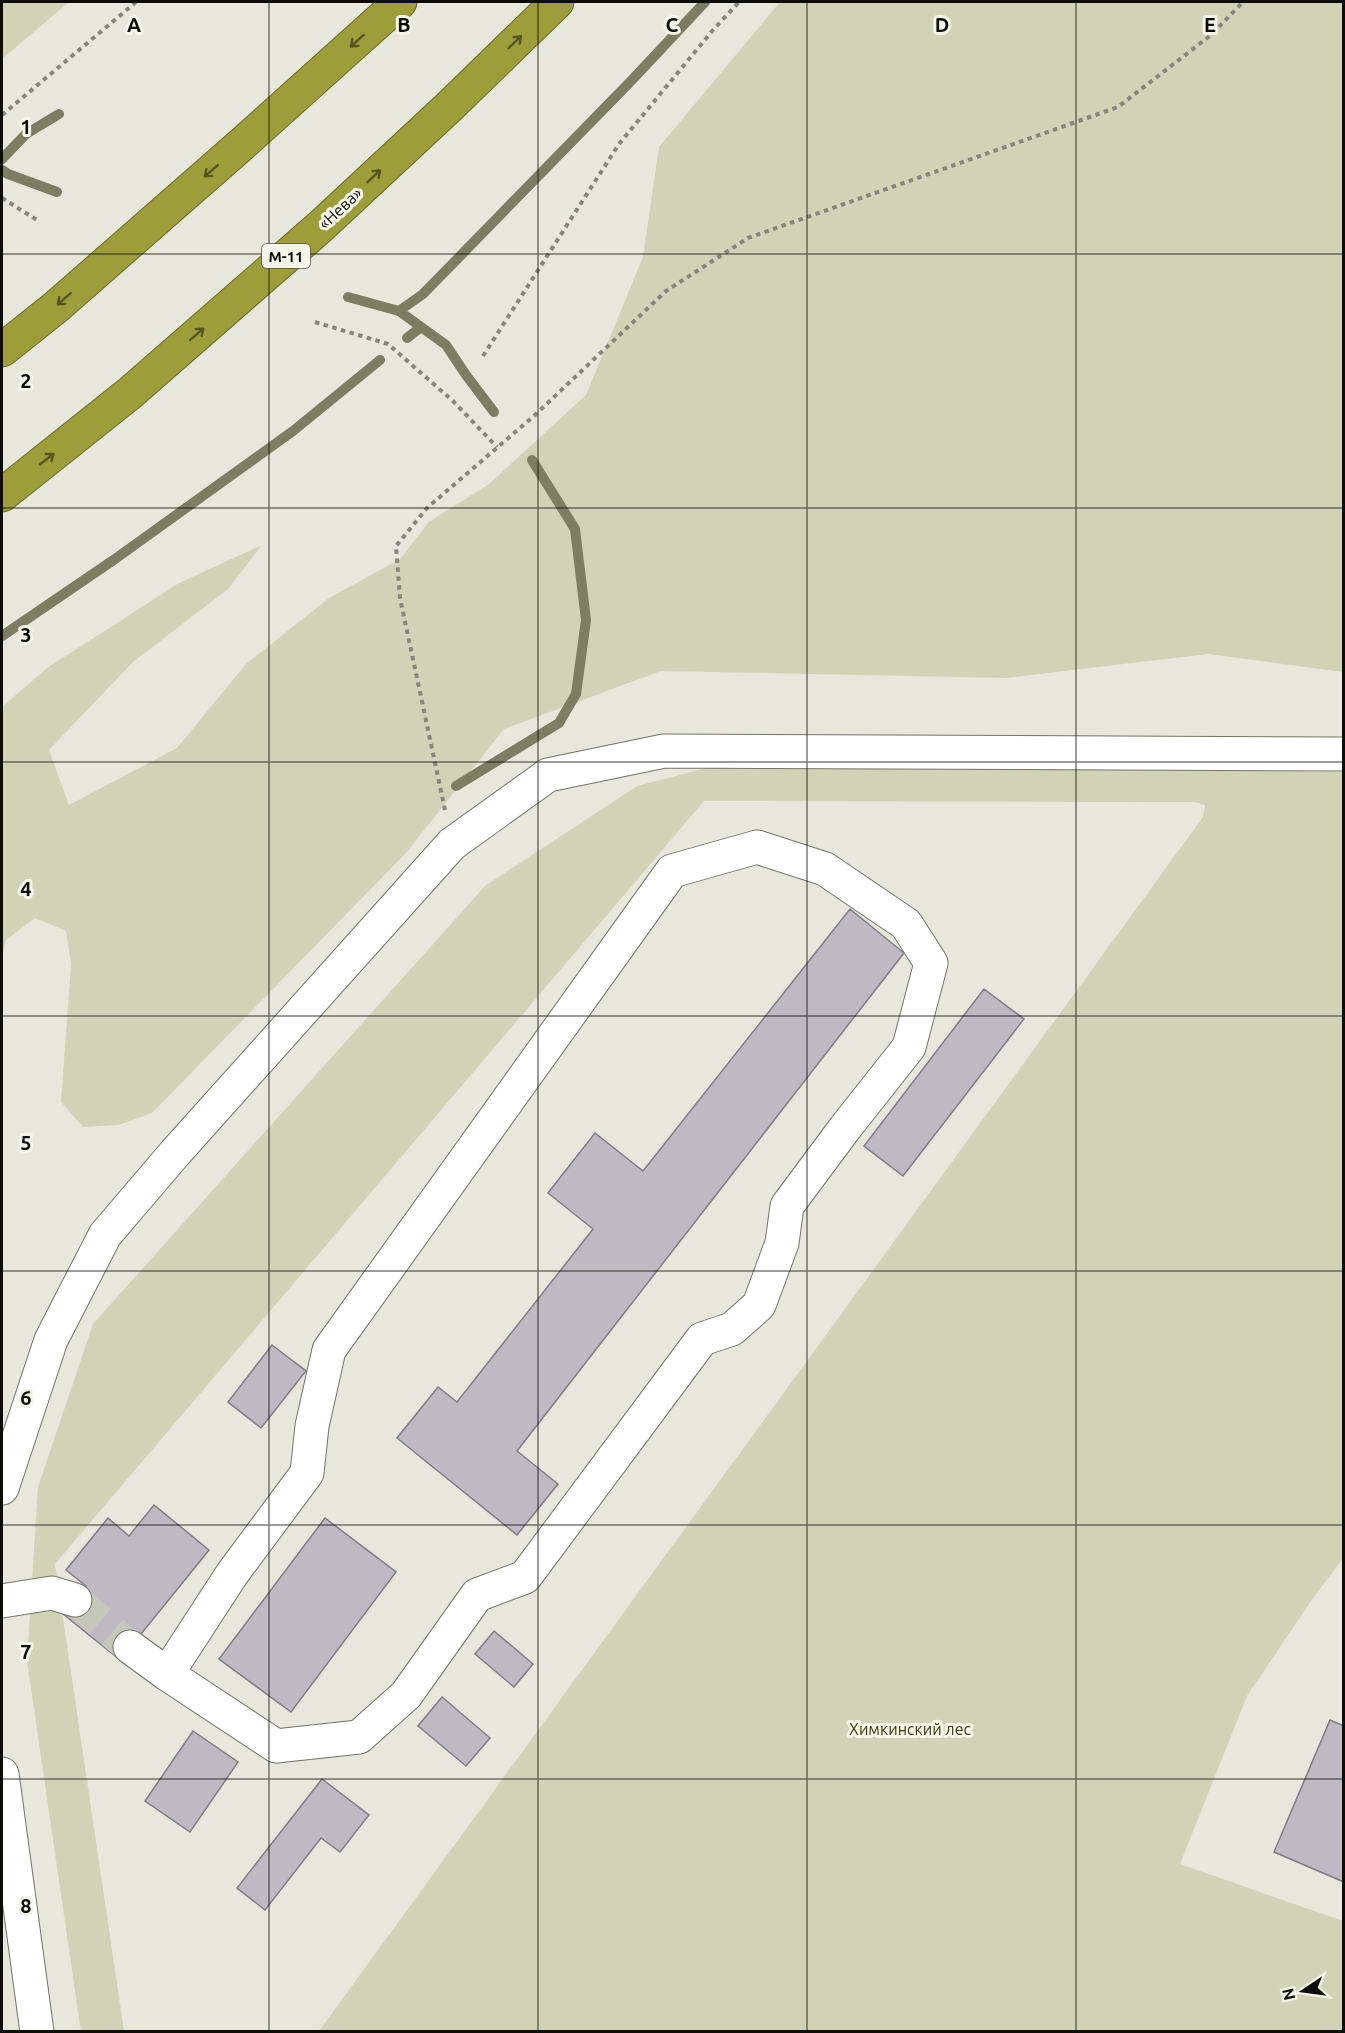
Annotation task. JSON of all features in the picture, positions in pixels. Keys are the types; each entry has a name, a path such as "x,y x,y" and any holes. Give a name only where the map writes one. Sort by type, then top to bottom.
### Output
{"highway":[{"path":"2,350 56,307 400,2"},
{"name":"«Нева»","path":"2,495 130,393 320,227 557,2"}],"street":[{"path":"2,1488 51,1340 105,1235 452,844 548,775 664,751 1344,754"},
{"path":"130,1647 166,1674 276,1746 359,1737 406,1695 477,1595 525,1577 702,1339 732,1329 759,1305 782,1243 787,1206 909,1047 931,963 906,924 825,869 757,847 672,871 497,1119 329,1350 312,1426 307,1473 232,1574 166,1674"},
{"path":"2,1601 52,1593 75,1600"},
{"path":"2,1774 37,2031"}],"path":[{"path":"2,116 136,2"},
{"path":"483,357 619,144 739,2"},
{"path":"452,844 400,598 396,546 427,508 535,415 666,291 748,238 1118,107 1211,35 1243,2"},
{"path":"2,198 37,220"},
{"path":"315,322 388,344 453,401 497,447"}],"green space":[{"path":"2,2 69,2 2,59"},
{"path":"780,2 1343,2 1343,672 1208,654 1006,678 661,671 504,729 406,853 152,1113 119,1125 83,1127 61,1102 71,964 66,931 35,918 6,940 2,958 2,707 47,668 179,583 262,545 228,589 133,662 49,750 69,805 177,748 246,664 329,598 400,559 429,522 489,484 586,395 643,257 659,147"},
{"name":"Химкинский лес","path":"714,766 1343,772 1343,1558 1247,1696 1180,1864 1343,1921 1343,2031 319,2031 1203,817 1205,805 1194,802 704,801 55,1564 124,2031 81,2032 27,1661 38,1487 93,1324 485,886 637,786"}],"building":[{"path":"850,909 904,953 517,1451 558,1484 517,1535 397,1438 438,1387 457,1402 593,1229 548,1193 595,1133 643,1171"},
{"path":"984,989 1024,1019 903,1176 864,1146"},
{"path":"272,1345 306,1371 261,1428 228,1402"},
{"path":"154,1505 209,1550 120,1660 63,1614 86,1586 66,1570 108,1518 129,1536"},
{"path":"325,1518 396,1572 291,1712 219,1659"},
{"path":"494,1631 533,1664 514,1687 475,1654"},
{"path":"442,1697 490,1738 466,1766 418,1726"},
{"path":"1330,1720 1344,1726 1344,1882 1274,1852"},
{"path":"193,1731 238,1762 190,1832 145,1801"},
{"path":"322,1779 369,1815 340,1852 321,1838 265,1910 237,1888"}],"waterway":[{"path":"399,311 423,294 705,2"},
{"path":"2,159 26,134 59,114"},
{"path":"2,170 57,192"},
{"path":"348,297 399,311 446,345 494,412"},
{"path":"407,338 421,327"},
{"path":"2,636 115,559 293,431 380,360"},
{"path":"456,786 559,723 576,694 586,620 575,529 532,460"}],"tunnel":[{"path":"75,1600 130,1647"}]}
